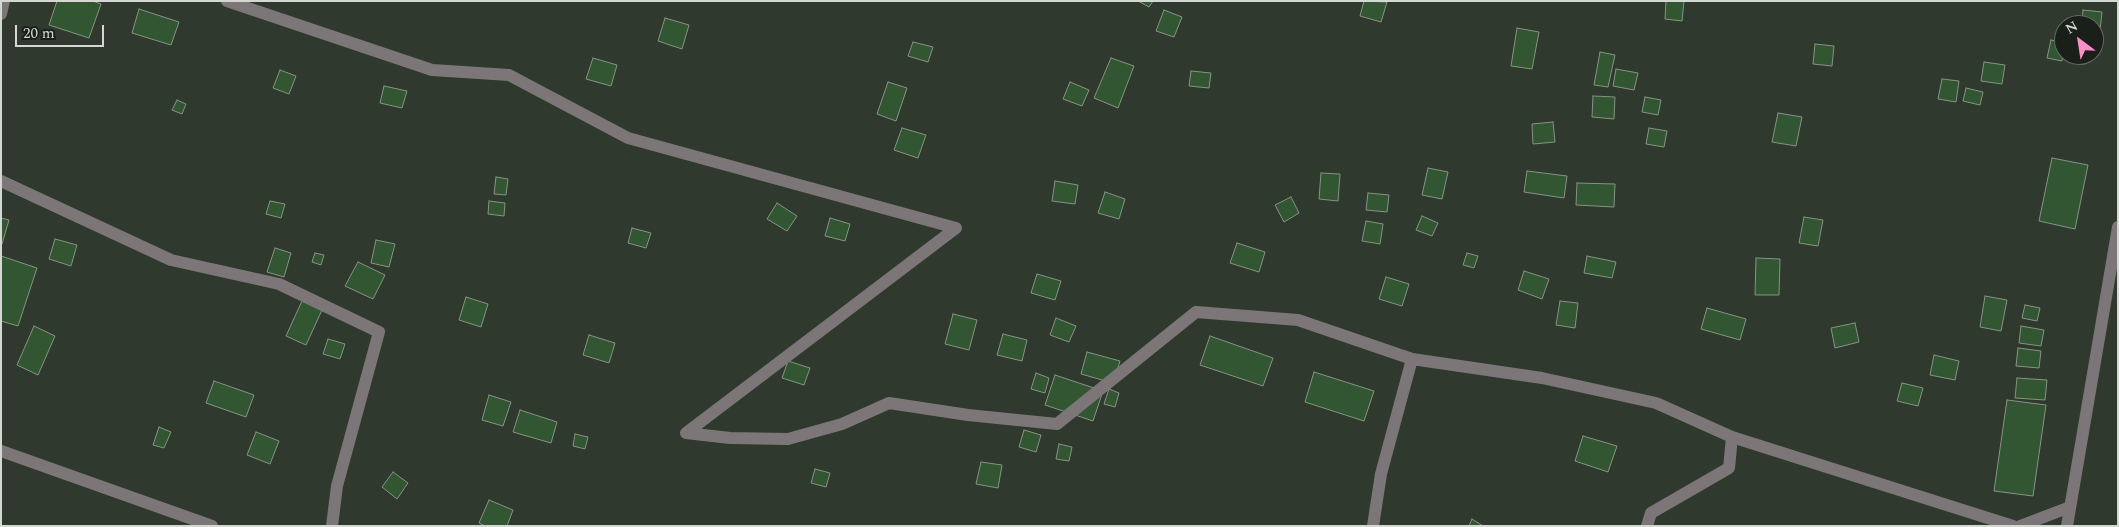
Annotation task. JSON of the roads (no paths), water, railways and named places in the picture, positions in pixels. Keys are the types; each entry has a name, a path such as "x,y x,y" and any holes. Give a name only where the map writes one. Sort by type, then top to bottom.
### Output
{"street":[{"path":"1,14 4,1"},
{"path":"228,1 432,70 509,75 628,138 956,228 686,433 730,438 788,439 842,424 889,403 968,415 1057,424 1196,312 1298,320 1412,359 1542,378 1656,403 1732,437 2013,526"},
{"path":"1,181 171,260 279,284 379,332 337,486 332,526"},
{"path":"2067,526 2118,227"},
{"path":"1373,526 1382,474 1412,359"},
{"path":"1647,526 1651,513 1729,468 1732,437"},
{"path":"1,451 212,526"},
{"path":"2020,526 2070,507"}]}
